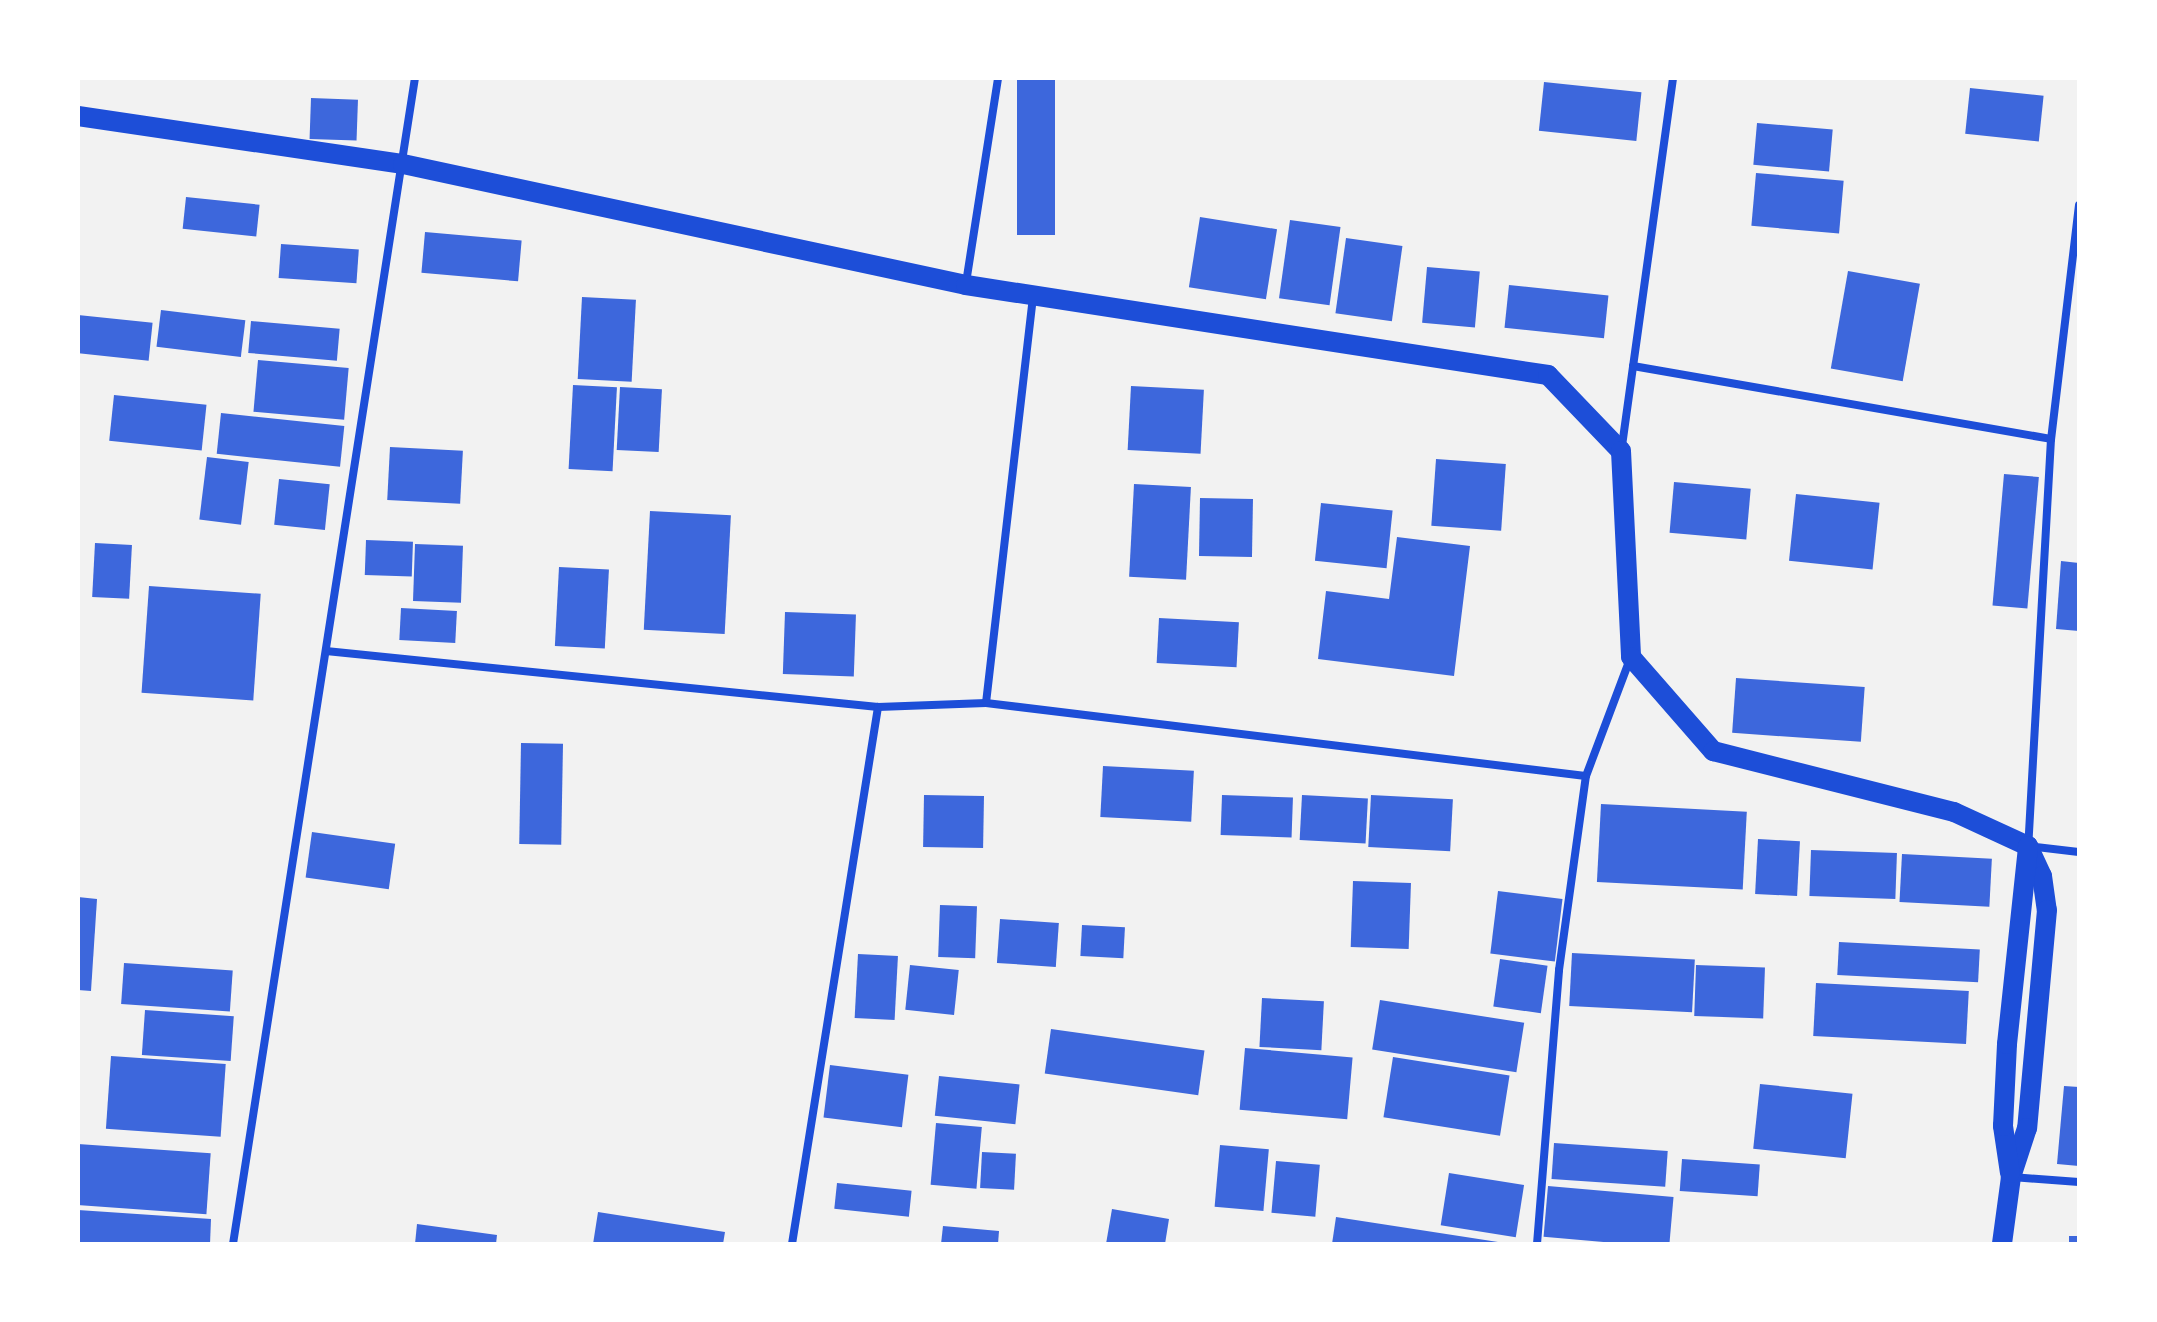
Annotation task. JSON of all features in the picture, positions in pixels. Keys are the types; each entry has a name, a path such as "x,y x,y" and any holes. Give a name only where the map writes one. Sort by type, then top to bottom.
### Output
{"main road":[{"path":"78,116 403,164 966,285 1548,375 1621,451 1631,657 1713,751 1954,812 2028,846 2042,876 2047,910 2027,1128 2011,1177 2002,1244"},
{"path":"2011,1177 2003,1126 2007,1044 2028,846"}],"street":[{"path":"233,1244 415,78"},
{"path":"966,285 998,78"},
{"path":"1621,451 1673,78"},
{"path":"2079,205 2051,439 2028,846 2079,852"},
{"path":"986,703 1033,295"},
{"path":"1633,366 2051,439"},
{"path":"326,651 878,707 986,703 1586,776"},
{"path":"1537,1244 1559,970 1586,776 1631,657"},
{"path":"792,1244 878,707"},
{"path":"2011,1177 2079,1182"}],"building":[{"path":"1017,78 1055,78 1055,235 1017,235"},
{"path":"1544,82 1641,92 1636,141 1539,131"},
{"path":"1970,88 2044,96 2039,141 1965,134"},
{"path":"311,98 358,100 357,141 310,139"},
{"path":"1757,123 1833,130 1829,171 1753,165"},
{"path":"1756,173 1844,181 1839,233 1751,226"},
{"path":"186,197 260,205 256,237 183,229"},
{"path":"1200,217 1277,229 1266,299 1189,287"},
{"path":"1290,220 1341,227 1330,305 1279,298"},
{"path":"425,232 522,240 518,281 421,273"},
{"path":"1346,238 1402,246 1392,321 1335,313"},
{"path":"281,244 359,249 356,283 279,278"},
{"path":"1427,267 1480,272 1475,327 1422,323"},
{"path":"1848,271 1920,284 1903,381 1831,368"},
{"path":"1509,285 1608,295 1604,338 1505,328"},
{"path":"582,297 636,300 632,382 578,379"},
{"path":"161,310 245,320 241,357 156,347"},
{"path":"78,315 153,323 149,361 78,353"},
{"path":"251,321 340,329 337,361 248,353"},
{"path":"258,360 349,368 344,420 253,412"},
{"path":"573,385 617,387 613,471 569,469"},
{"path":"1131,386 1204,390 1201,454 1128,450"},
{"path":"620,387 662,389 659,452 617,450"},
{"path":"114,395 206,405 202,450 109,441"},
{"path":"221,413 344,426 340,467 217,454"},
{"path":"390,447 463,451 460,504 387,500"},
{"path":"207,457 249,462 241,525 199,520"},
{"path":"1436,459 1506,464 1501,531 1431,526"},
{"path":"2004,474 2039,477 2027,609 1992,605"},
{"path":"279,479 330,484 325,530 274,525"},
{"path":"1674,482 1751,489 1746,540 1670,533"},
{"path":"1134,484 1191,487 1186,580 1129,577"},
{"path":"1796,494 1880,503 1873,569 1789,561"},
{"path":"1200,498 1253,499 1252,557 1199,556"},
{"path":"1321,503 1393,511 1387,568 1315,561"},
{"path":"650,511 731,515 725,634 644,630"},
{"path":"1397,537 1470,546 1454,676 1318,659 1326,591 1389,599"},
{"path":"366,540 413,542 412,577 365,575"},
{"path":"95,543 132,545 129,599 92,597"},
{"path":"415,544 463,546 461,603 413,601"},
{"path":"2061,561 2079,563 2079,631 2056,629"},
{"path":"559,567 609,570 605,649 555,646"},
{"path":"149,586 261,594 253,701 142,693"},
{"path":"401,608 457,611 455,643 399,640"},
{"path":"785,612 856,614 854,676 783,674"},
{"path":"1159,618 1239,622 1237,667 1157,663"},
{"path":"1736,678 1865,687 1861,742 1732,733"},
{"path":"521,743 563,744 561,845 519,844"},
{"path":"1103,766 1194,771 1191,822 1100,817"},
{"path":"924,795 984,796 983,848 923,847"},
{"path":"1222,795 1293,797 1292,837 1221,835"},
{"path":"1302,795 1368,798 1366,843 1300,840"},
{"path":"1371,795 1453,799 1450,851 1368,847"},
{"path":"1601,804 1747,812 1743,890 1597,882"},
{"path":"312,832 395,844 389,889 306,878"},
{"path":"1758,839 1800,841 1797,896 1755,894"},
{"path":"1811,850 1897,853 1895,899 1809,896"},
{"path":"1902,854 1992,859 1989,907 1899,902"},
{"path":"1353,881 1411,883 1409,949 1351,947"},
{"path":"1498,891 1563,899 1555,961 1490,954"},
{"path":"78,897 97,899 91,991 78,990"},
{"path":"940,905 977,906 975,958 938,957"},
{"path":"1000,919 1059,923 1056,967 997,963"},
{"path":"1082,925 1125,927 1123,958 1080,956"},
{"path":"1839,942 1980,949 1978,982 1837,975"},
{"path":"1572,953 1695,959 1692,1012 1569,1006"},
{"path":"858,954 898,956 895,1020 855,1018"},
{"path":"1500,959 1548,966 1541,1013 1493,1007"},
{"path":"124,963 233,971 230,1012 121,1004"},
{"path":"910,965 959,970 954,1015 905,1010"},
{"path":"1696,965 1765,967 1763,1018 1694,1016"},
{"path":"1816,983 1969,991 1966,1044 1813,1036"},
{"path":"1262,998 1324,1001 1321,1050 1259,1047"},
{"path":"1380,1000 1524,1023 1516,1072 1372,1049"},
{"path":"145,1010 234,1016 231,1061 142,1055"},
{"path":"1051,1029 1204,1051 1198,1095 1045,1074"},
{"path":"1245,1048 1353,1057 1347,1119 1240,1110"},
{"path":"111,1056 226,1064 221,1137 106,1129"},
{"path":"1393,1057 1510,1075 1500,1136 1383,1117"},
{"path":"830,1065 908,1075 902,1127 824,1118"},
{"path":"939,1076 1020,1084 1015,1124 935,1116"},
{"path":"1760,1084 1852,1094 1846,1158 1753,1149"},
{"path":"2064,1086 2079,1087 2079,1166 2057,1164"},
{"path":"936,1123 982,1127 976,1189 931,1185"},
{"path":"1554,1143 1668,1151 1665,1187 1551,1179"},
{"path":"78,1144 211,1153 206,1214 78,1205"},
{"path":"1220,1145 1269,1149 1263,1211 1215,1207"},
{"path":"982,1152 1016,1154 1014,1190 980,1188"},
{"path":"1682,1159 1760,1164 1758,1196 1680,1191"},
{"path":"1276,1161 1320,1165 1315,1217 1271,1213"},
{"path":"1449,1173 1524,1185 1516,1237 1441,1225"},
{"path":"837,1183 912,1191 909,1217 834,1209"},
{"path":"1548,1186 1674,1197 1669,1244 1626,1244 1544,1237"},
{"path":"1112,1209 1169,1219 1165,1244 1106,1244"},
{"path":"78,1210 211,1219 210,1244 78,1244"},
{"path":"598,1212 725,1232 723,1244 593,1244"},
{"path":"1336,1217 1498,1242 1332,1244"},
{"path":"417,1224 497,1235 496,1244 415,1244"},
{"path":"943,1226 999,1231 998,1244 941,1244"},
{"path":"2069,1236 2079,1236 2079,1244 2069,1244"}]}
